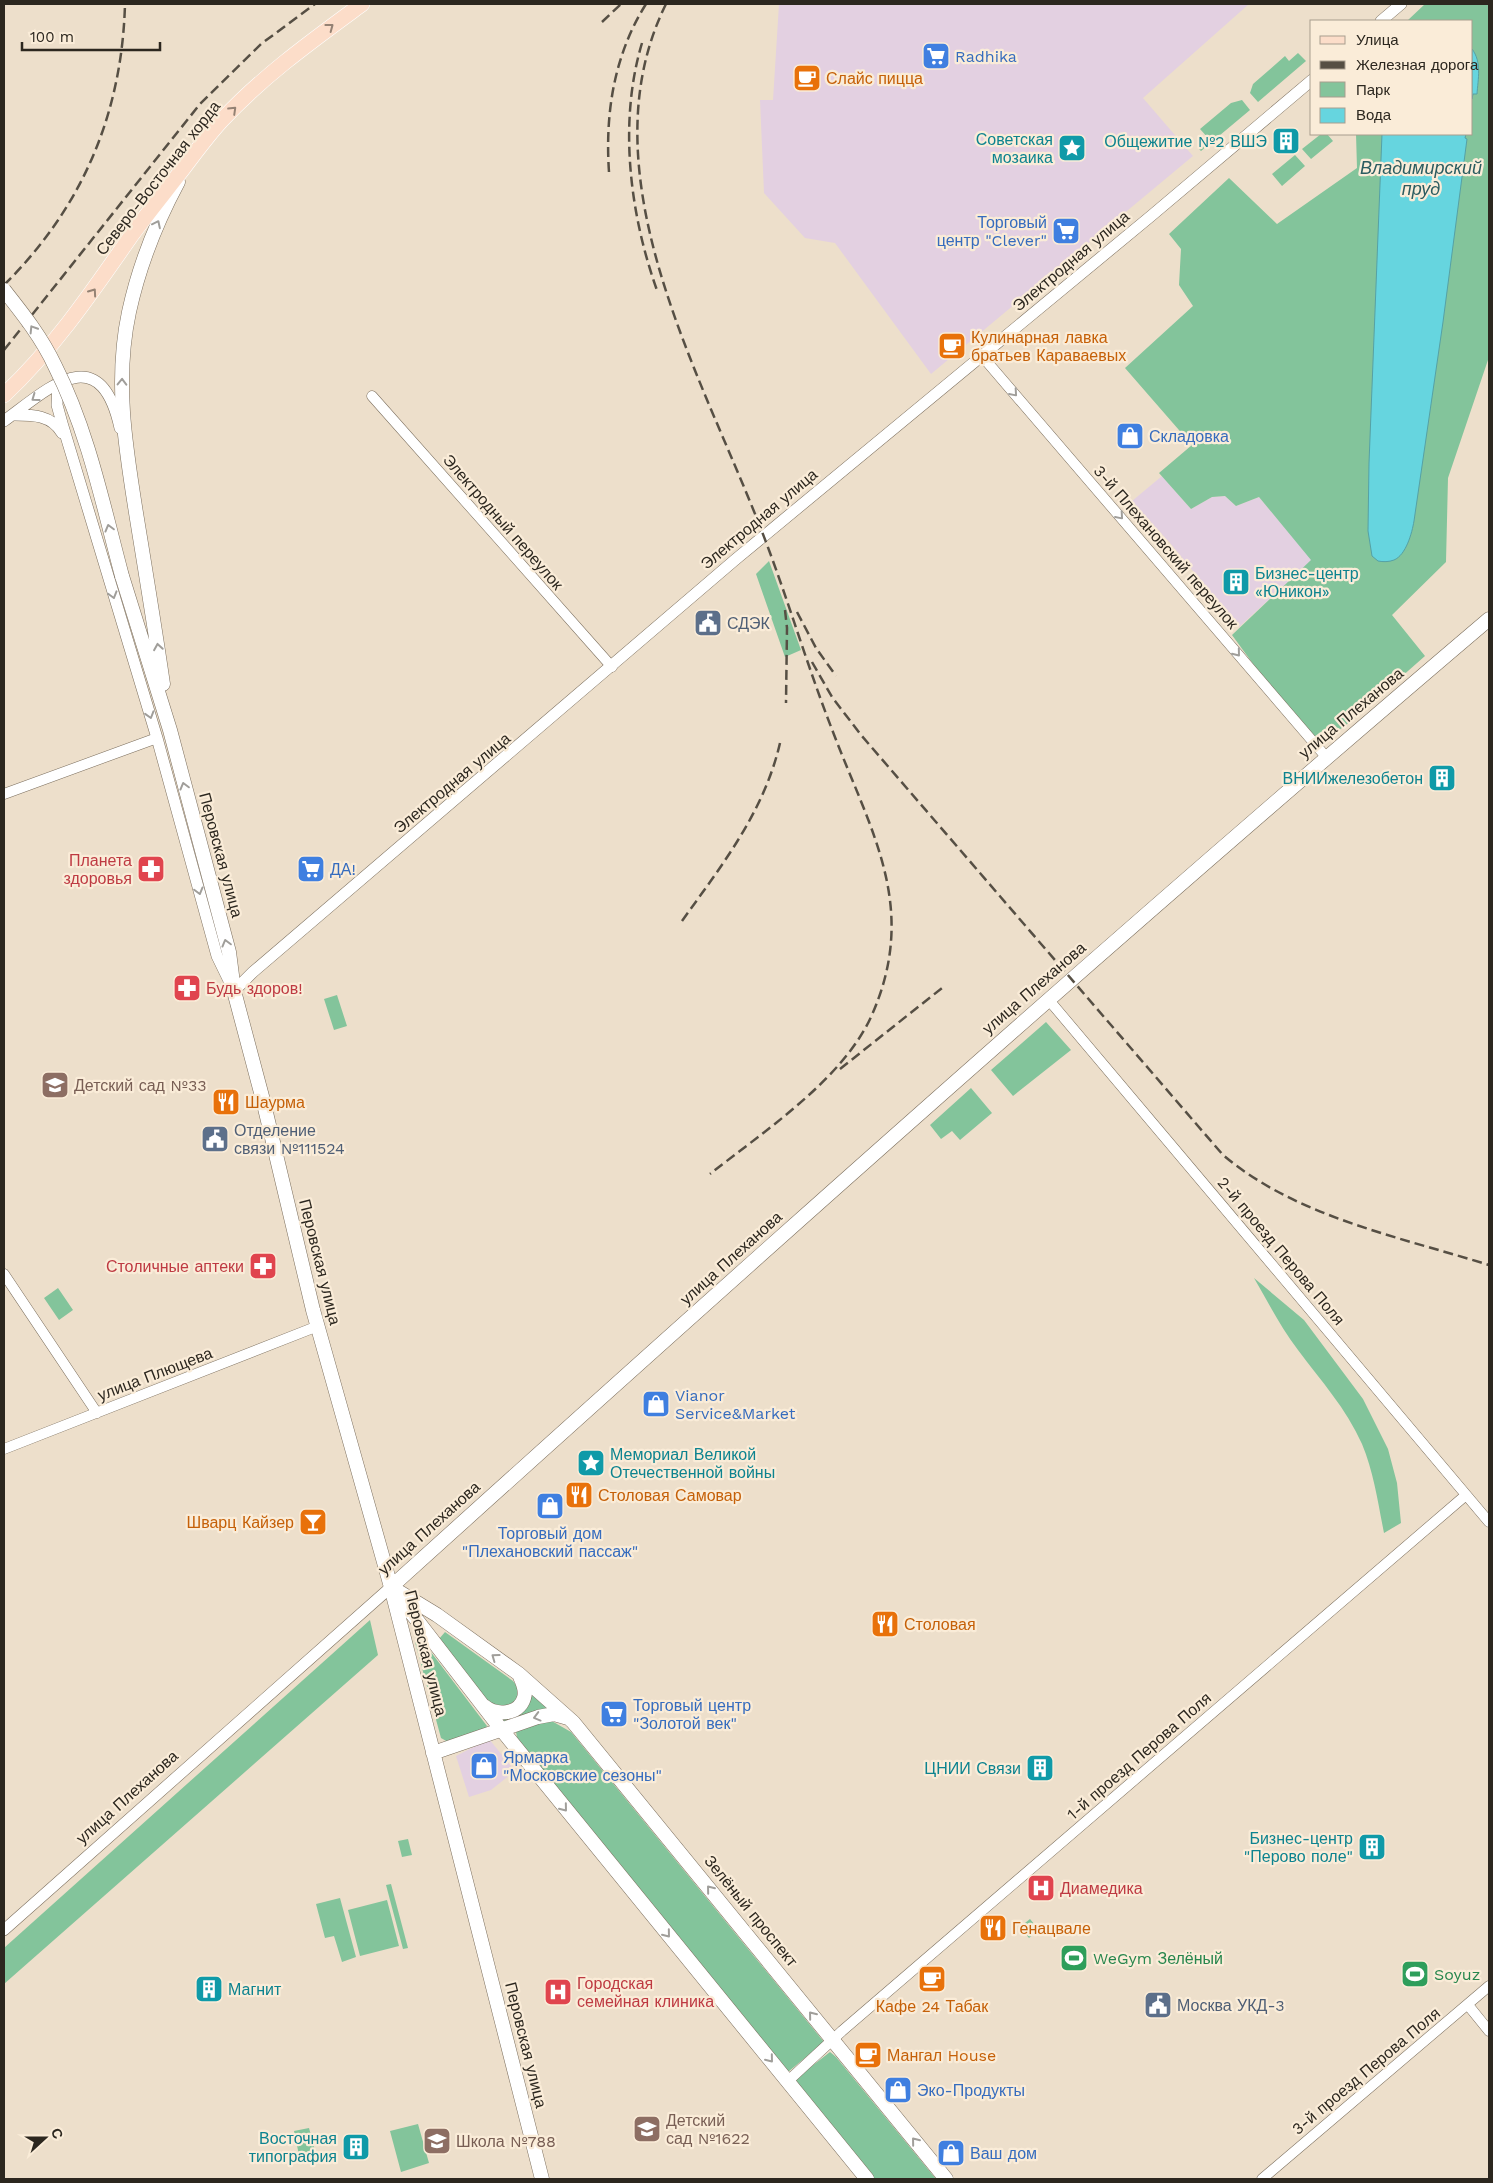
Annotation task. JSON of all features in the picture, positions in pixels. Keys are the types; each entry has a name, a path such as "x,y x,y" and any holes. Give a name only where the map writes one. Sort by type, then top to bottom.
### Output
{"main road":[{"name":"Северо-Восточная хорда","path":"4,395 56,341 89,298 133,234 222,120 260,83 298,51 362,4"},
{"path":"170,730 131,478 122,406 122,374 129,313 152,235 190,160"},
{"path":"4,290 30,323 55,365 74,409 86,443 122,576 170,730"},
{"name":"улица Плеханова","path":"390,1587 1048,999 1489,619"},
{"name":"Перовская улица","path":"170,730 229,952 234,991 263,1100 318,1326 390,1587 542,2179"},
{"path":"390,1587 500,1729 867,2179"},
{"name":"Зелёный проспект","path":"390,1587 437,1615 519,1674 573,1722 946,2179"},
{"path":"481,1704 487,1709 496,1712 510,1712 516,1708 521,1704 525,1691 519,1674"},
{"path":"433,1753 538,1717 554,1714 573,1722"}],"street":[{"path":"1382,20 1401,4"},
{"name":"Электродная улица","path":"234,991 253,972 743,554 1310,82"},
{"name":"3-й Плехановский переулок","path":"982,356 1327,758"},
{"path":"7,418 58,382 78,377 93,380 103,387 108,394 118,419 131,478"},
{"path":"58,382 57,405 70,448"},
{"name":"Электродный переулок","path":"372,396 612,667"},
{"path":"7,418 30,414 51,421 61,430 70,448"},
{"name":"Перовская улица","path":"70,448 157,738 217,956 234,991"},
{"path":"4,794 157,738"},
{"name":"2-й проезд Перова Поля","path":"1048,999 1489,1522"},
{"path":"4,1274 97,1413"},
{"name":"улица Плющева","path":"4,1449 318,1326"},
{"name":"1-й проезд Перова Поля","path":"788,2081 832,2040 1466,1495"},
{"name":"улица Плеханова","path":"4,1930 390,1587"},
{"name":"3-й проезд Перова Поля","path":"1262,2179 1489,1986"},
{"path":"1468,2005 1489,2031"}],"shaded area":[{"path":"779,4 1249,4 1143,98 1193,156 931,374 835,243 805,238 764,193 760,100 773,100"},
{"path":"1162,476 1191,509 1212,497 1225,496 1236,506 1259,497 1312,560 1239,627 1170,543 1132,501"},
{"path":"489,1739 515,1771 491,1790 469,1797 456,1756"}],"green space":[{"path":"1425,4 1489,4 1489,357 1448,478 1446,562 1392,615 1425,656 1350,722 1320,744 1270,687 1232,635 1311,560 1259,497 1236,506 1225,496 1212,497 1191,509 1159,473 1192,445 1125,368 1193,306 1179,285 1181,249 1169,234 1229,178 1277,224 1357,168 1356,135 1473,135 1473,20 1408,20"},
{"path":"1298,53 1306,61 1258,102 1250,93 1253,84 1285,56 1289,61"},
{"path":"1242,100 1250,110 1201,151 1198,148 1209,139 1200,129 1231,103"},
{"path":"1320,135 1328,135 1333,141 1311,159 1302,149"},
{"path":"1295,155 1305,166 1282,186 1272,174"},
{"path":"769,561 801,650 785,657 756,574"},
{"path":"337,995 347,1026 334,1030 324,999"},
{"path":"1046,1022 1071,1050 1013,1096 991,1070"},
{"path":"971,1088 992,1113 960,1140 952,1131 941,1139 930,1125"},
{"path":"1254,1278 1304,1320 1363,1399 1388,1449 1397,1483 1401,1523 1384,1533 1370,1466 1356,1431 1333,1395 1286,1333"},
{"path":"58,1288 73,1310 59,1320 44,1298"},
{"path":"370,1620 378,1655 4,1984 4,1948"},
{"path":"445,1632 513,1681 518,1691 516,1702 503,1708 492,1704 486,1699 439,1639"},
{"path":"416,1635 487,1726 483,1732 448,1742 441,1738 415,1642"},
{"path":"531,1694 548,1709 504,1722 502,1719"},
{"path":"550,1720 571,1732 824,2042 788,2072 518,1742 516,1732"},
{"path":"408,1839 412,1855 402,1857 398,1841"},
{"path":"391,1884 408,1948 403,1949 386,1885"},
{"path":"340,1898 356,1957 342,1962 334,1936 325,1938 316,1904"},
{"path":"387,1900 399,1946 360,1956 348,1910"},
{"path":"1030,1919 1039,1930 1029,1938 1020,1927"},
{"path":"830,2052 936,2179 875,2179 794,2080"},
{"path":"418,2124 429,2163 401,2172 390,2131"},
{"path":"309,2128 317,2158 300,2160 294,2131"}],"water":[{"path":"1473,51 1479,71 1477,94 1473,94"},
{"name":"Владимирский пруд","path":"1382,135 1466,135 1465,138 1467,139 1443,322 1413,526 1408,543 1402,553 1390,561 1378,561 1372,556 1368,531"}],"railway":[{"path":"4,285 55,224 76,191 93,157 106,121 116,83 122,44 125,4"},
{"path":"4,350 200,104 261,44 315,4"},
{"path":"602,22 621,4"},
{"path":"609,172 609,128 614,85 626,43 646,4"},
{"path":"666,4 644,68 637,133 643,200 659,268 681,335 759,524 823,706 875,837 885,871 891,905 891,941 885,978 871,1017 858,1040 841,1062 800,1103 710,1174"},
{"path":"642,43 630,105 630,169 640,233 658,293"},
{"path":"785,610 787,628 786,703"},
{"path":"797,612 816,648 836,676"},
{"path":"812,662 832,697 861,735 1223,1155 1252,1176 1316,1210 1350,1223 1489,1265"},
{"path":"682,921 753,815 764,792 780,743"},
{"path":"840,1069 942,988"}],"place":[{"name":"Radhika","path":"936,56"},
{"name":"Слайс пицца","path":"807,78"},
{"name":"Общежитие №2 ВШЭ","path":"1286,141"},
{"name":"Советская мозаика","path":"1072,148"},
{"name":"Торговый центр \"Clever\"","path":"1066,231"},
{"name":"Кулинарная лавка братьев Караваевых","path":"952,346"},
{"name":"Складовка","path":"1130,436"},
{"name":"Бизнес-центр «Юникон»","path":"1236,582"},
{"name":"СДЭК","path":"708,623"},
{"name":"ВНИИжелезобетон","path":"1442,778"},
{"name":"Планета здоровья","path":"151,869"},
{"name":"ДА!","path":"311,869"},
{"name":"Будь здоров!","path":"187,988"},
{"name":"Детский сад №33","path":"55,1085"},
{"name":"Шаурма","path":"226,1102"},
{"name":"Отделение связи №111524","path":"215,1139"},
{"name":"Столичные аптеки","path":"263,1266"},
{"name":"Vianor Service&Market","path":"656,1404"},
{"name":"Мемориал Великой Отечественной войны","path":"591,1463"},
{"name":"Столовая Самовар","path":"579,1495"},
{"name":"Торговый дом \"Плехановский пассаж\"","path":"550,1506"},
{"name":"Шварц Кайзер","path":"313,1522"},
{"name":"Столовая","path":"885,1624"},
{"name":"Торговый центр \"Золотой век\"","path":"614,1714"},
{"name":"Ярмарка \"Московские сезоны\"","path":"484,1766"},
{"name":"ЦНИИ Связи","path":"1040,1768"},
{"name":"Бизнес-центр \"Перово поле\"","path":"1372,1847"},
{"name":"Диамедика","path":"1041,1888"},
{"name":"Генацвале","path":"993,1928"},
{"name":"WeGym Зелёный","path":"1074,1958"},
{"name":"Soyuz","path":"1415,1974"},
{"name":"Кафе 24 Табак","path":"932,1979"},
{"name":"Магнит","path":"209,1989"},
{"name":"Городская семейная клиника","path":"558,1992"},
{"name":"Москва УКД-3","path":"1158,2005"},
{"name":"Мангал House","path":"868,2055"},
{"name":"Эко-Продукты","path":"898,2090"},
{"name":"Детский сад №1622","path":"647,2129"},
{"name":"Школа №788","path":"437,2141"},
{"name":"Восточная типография","path":"356,2147"},
{"name":"Ваш дом","path":"951,2153"}]}
